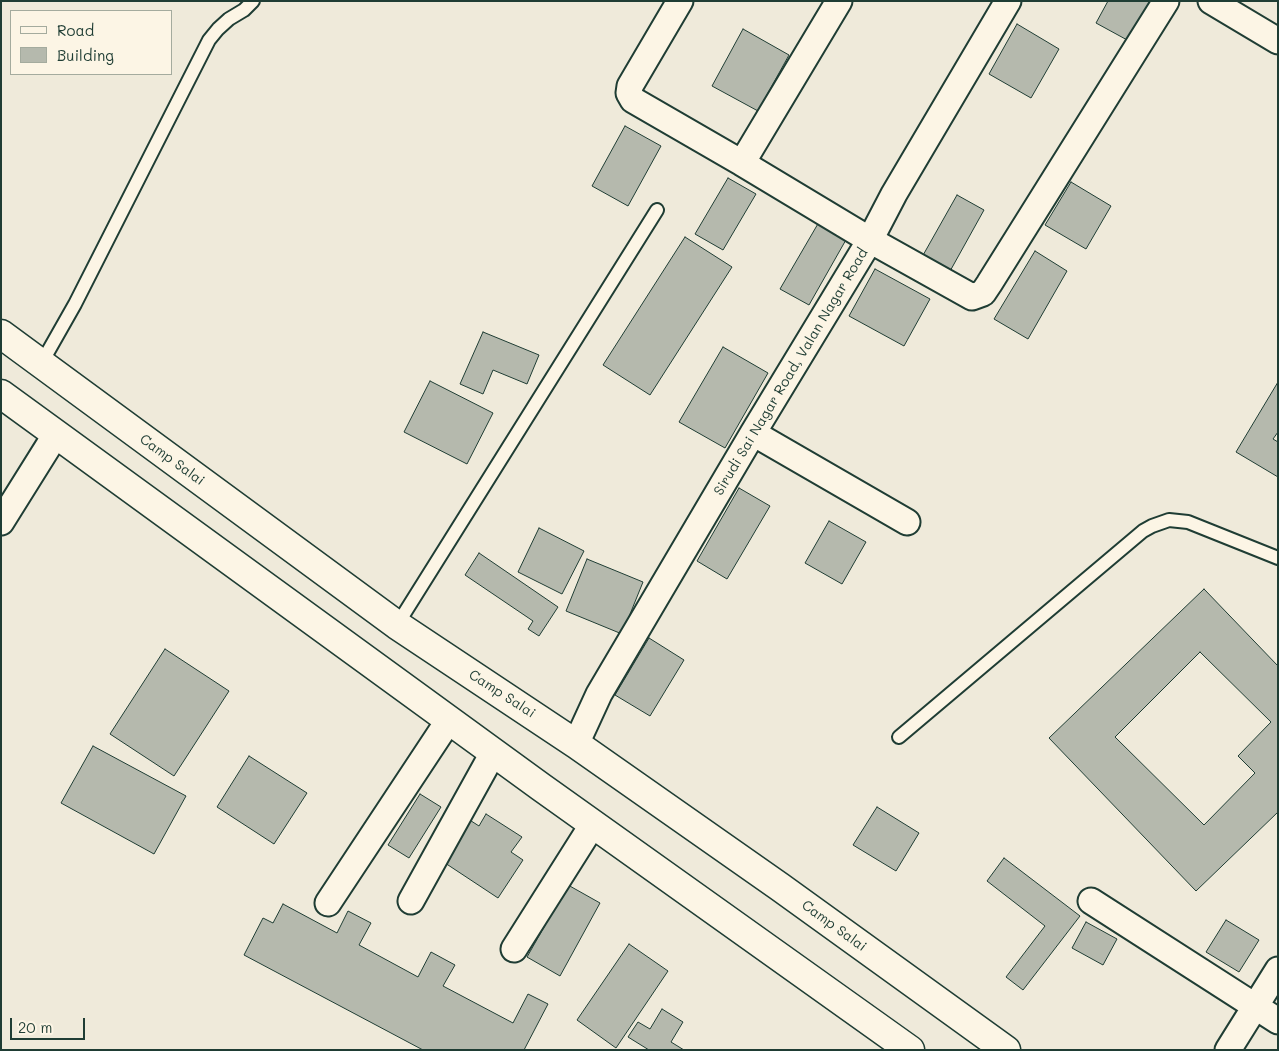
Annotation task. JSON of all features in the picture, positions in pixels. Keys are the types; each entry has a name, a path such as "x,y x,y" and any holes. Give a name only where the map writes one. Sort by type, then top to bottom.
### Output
{"main road":[{"name":"Camp Salai","path":"1,334 397,626 576,744 788,892 1006,1050"},
{"path":"1,394 592,824 910,1050"}],"street":[{"path":"680,1 630,86 629,93 633,100 870,240 972,297 983,293 1166,1"},
{"path":"742,163 839,1"},
{"name":"Sirudi Sai Nagar Road, Valan Nagar Road","path":"576,744 599,694 753,433 870,240 894,194 1008,1"},
{"path":"1211,1 1278,41"},
{"path":"753,433 907,522"},
{"path":"1,522 56,434"},
{"path":"328,903 449,720"},
{"path":"410,901 494,753"},
{"path":"514,949 592,824"},
{"path":"1091,901 1278,1021"},
{"path":"1228,1050 1278,970"}],"lane":[{"path":"41,364 75,304 209,40 218,29 253,1"},
{"path":"397,626 657,210"},
{"path":"899,737 1143,531 1152,526 1169,520 1188,522 1278,558"}],"building":[{"path":"1108,1 1151,1 1129,41 1096,23"},
{"path":"1017,24 1059,49 1031,98 989,74"},
{"path":"743,29 789,55 758,111 712,86"},
{"path":"625,126 661,146 628,206 592,186"},
{"path":"728,178 756,194 723,250 695,234"},
{"path":"1071,182 1111,206 1086,249 1045,225"},
{"path":"957,195 984,210 949,273 922,257"},
{"path":"819,222 847,238 809,305 780,289"},
{"path":"685,237 732,267 650,395 603,365"},
{"path":"1035,251 1067,271 1028,339 994,319"},
{"path":"875,269 930,299 904,346 849,316"},
{"path":"483,332 539,355 527,384 493,370 483,394 460,384"},
{"path":"723,347 768,373 725,448 679,422"},
{"path":"430,381 493,413 467,464 404,432"},
{"path":"1278,382 1278,432 1273,439 1278,442 1278,477 1236,452"},
{"path":"739,488 770,506 727,579 697,561"},
{"path":"829,521 866,542 842,584 805,563"},
{"path":"539,528 584,551 562,594 518,572"},
{"path":"479,553 558,607 539,636 528,629 533,621 465,575"},
{"path":"587,559 643,582 622,634 566,611"},
{"path":"1204,589 1278,666 1278,812 1196,891 1049,738","holes":["1200,652 1271,722 1238,756 1255,773 1204,825 1115,737"]},
{"path":"649,638 684,660 650,716 615,695"},
{"path":"165,649 229,691 174,776 110,734"},
{"path":"93,746 186,796 154,854 61,803"},
{"path":"249,756 307,793 274,844 217,807"},
{"path":"420,794 441,807 409,858 388,845"},
{"path":"877,807 919,833 896,871 853,845"},
{"path":"486,814 522,837 511,852 523,860 498,898 442,861 465,817 479,826"},
{"path":"1004,858 1080,916 1023,990 1006,977 1045,926 987,881"},
{"path":"568,885 600,903 560,976 527,957"},
{"path":"283,904 337,933 348,911 371,923 359,945 418,977 431,952 455,965 443,986 513,1023 528,994 548,1004 524,1050 423,1050 244,955 263,918 273,923"},
{"path":"1226,920 1259,940 1239,972 1206,952"},
{"path":"1086,922 1117,939 1103,965 1072,948"},
{"path":"629,944 668,971 616,1048 577,1020"},
{"path":"662,1009 683,1022 671,1042 684,1050 649,1050 628,1037 638,1022 650,1029"}]}
